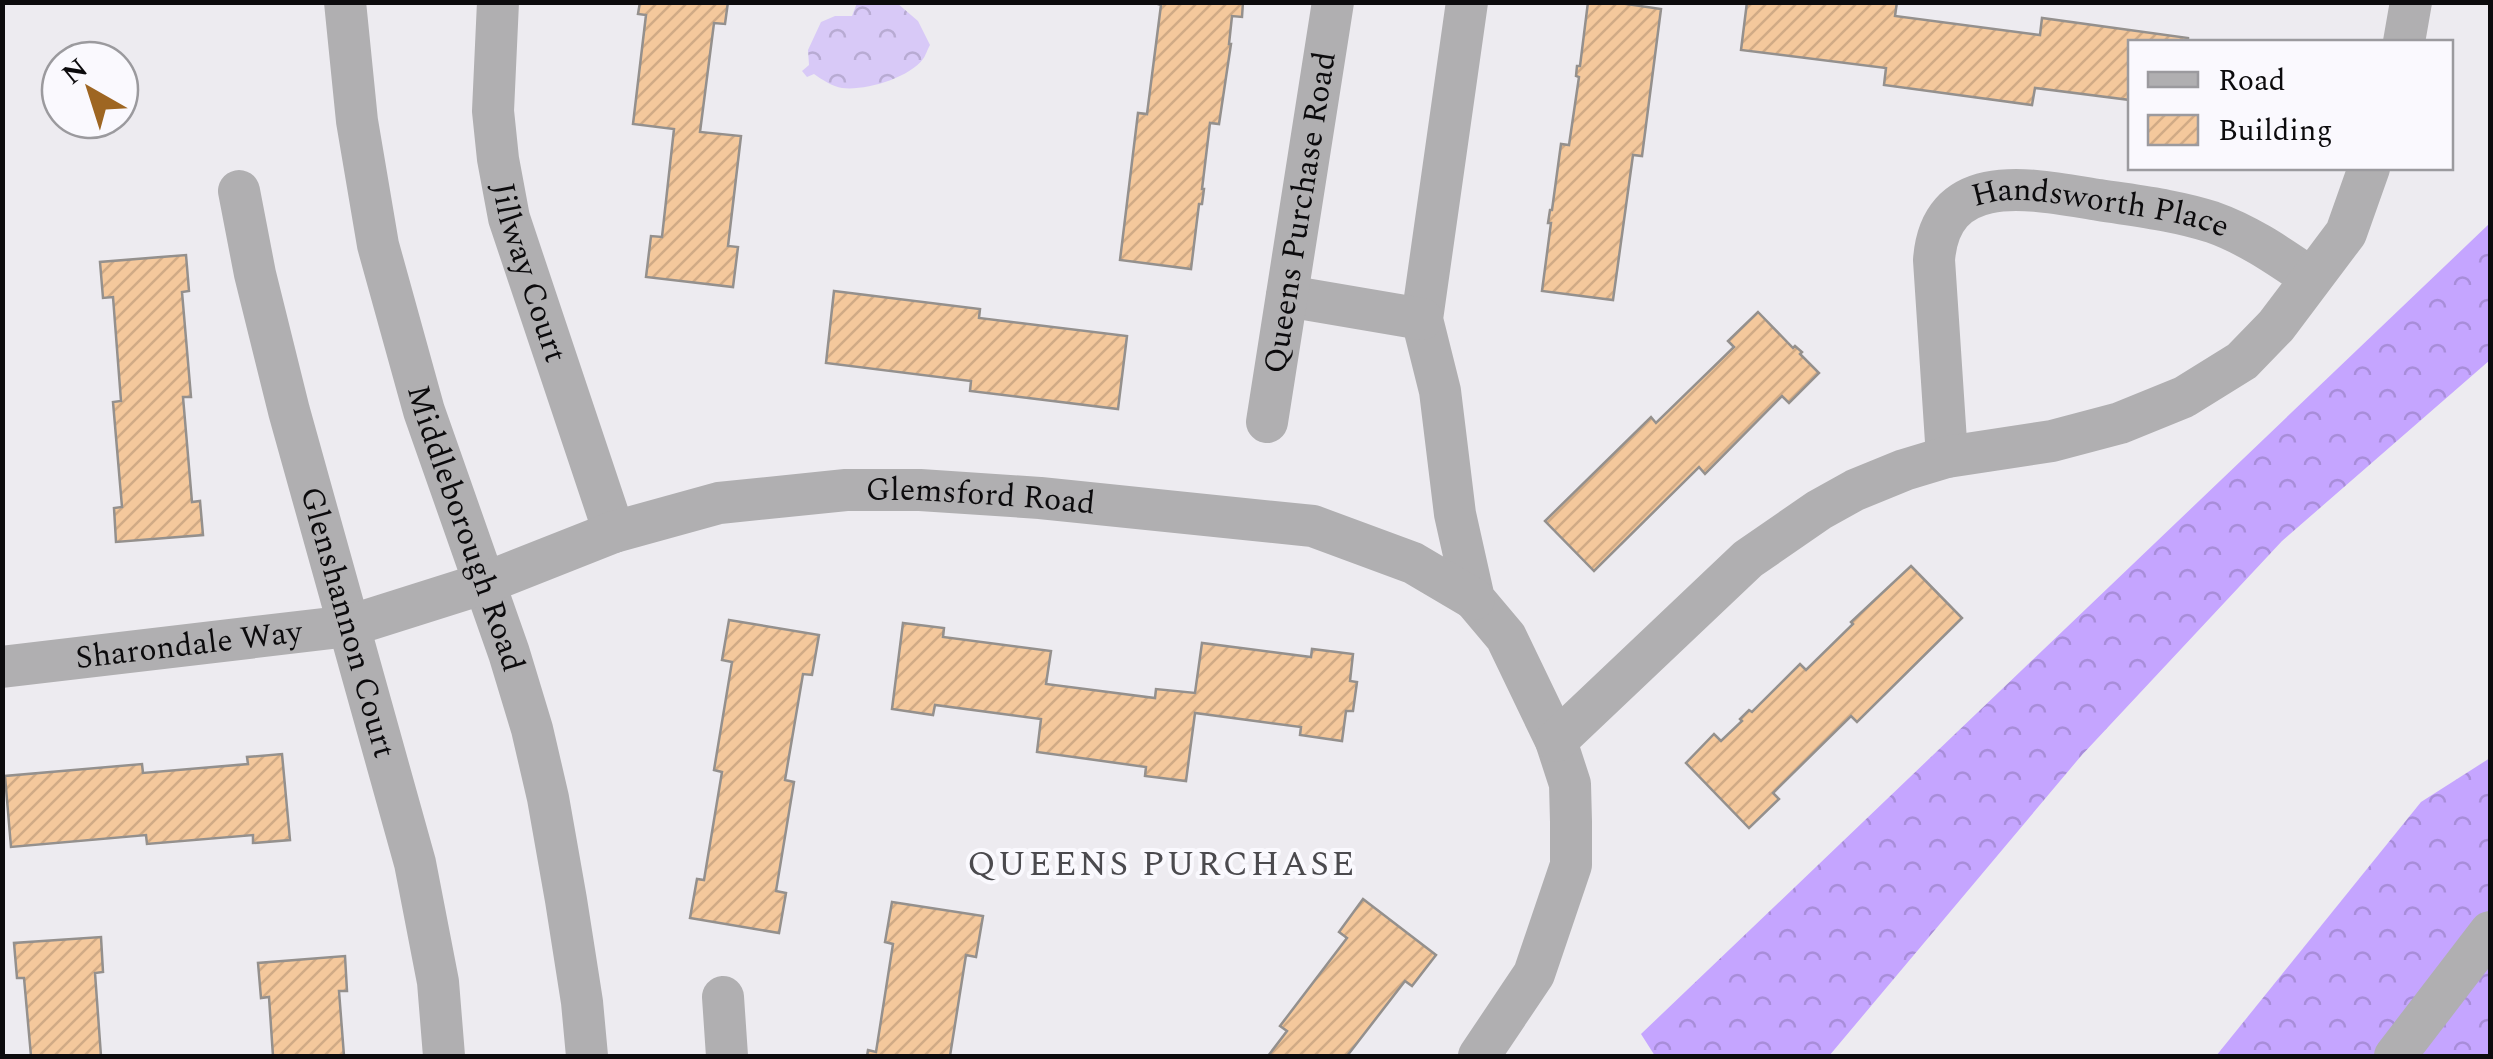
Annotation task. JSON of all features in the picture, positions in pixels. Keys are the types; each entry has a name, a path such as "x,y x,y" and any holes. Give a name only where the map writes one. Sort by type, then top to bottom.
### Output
{"street":[{"name":"Middleborough Road","path":"345,2 358,121 378,245 424,411 510,653 532,729 548,798 580,985 587,1056"},
{"name":"Jillway Court","path":"498,2 493,111 509,218 614,532"},
{"name":"Queens Purchase Road","path":"1268,422 1333,2"},
{"path":"1467,2 1422,319 1440,391 1455,514 1474,598 1506,637 1556,741 1570,784 1571,865 1534,974 1479,1056"},
{"path":"2404,40 2411,2"},
{"path":"1556,741 1748,559 1788,529 1855,490 1947,457 2052,441 2120,423 2184,397 2242,361 2276,326 2346,234 2368,170"},
{"name":"Glenshannon Court","path":"240,190 255,274 289,411 415,863 438,982 444,1056"},
{"name":"Handsworth Place","path":"1947,457 1934,260 1943,222 1967,200 1993,192 2030,190 2167,210 2213,222 2259,242 2312,278"},
{"path":"1287,296 1422,319"},
{"name":"Glemsford Road","path":"486,583 614,532 719,503 846,490 920,490 1313,526 1413,564 1474,598"},
{"name":"Sharondale Way","path":"2,667 349,626 486,583"},
{"path":"2396,1056 2490,932"},
{"path":"723,997 727,1056"}],"green space":[{"path":"857,3 897,3 918,21 930,45 924,58 908,72 862,87 842,88 814,74 807,77 802,71 809,65 808,50 821,22 835,16 852,16"},
{"path":"2490,223 2490,360 2282,541 2081,756 1829,1056 1655,1056 1641,1034"},
{"path":"2490,758 2490,1056 2216,1056 2421,802"}],"building":[{"path":"640,2 728,2 725,24 714,23 700,132 741,136 728,246 738,247 733,287 646,277 651,236 662,237 674,129 633,124 646,15 638,14"},
{"path":"1152,2 1243,2 1242,17 1232,16 1219,124 1210,123 1191,269 1120,260 1138,113 1147,114 1161,5"},
{"path":"1588,2 1661,9 1642,156 1633,155 1613,300 1542,291 1550,210 1561,144 1569,145"},
{"path":"1747,2 1897,2 1895,16 2040,35 2042,18 2188,38 2128,40 2128,100 2035,88 2032,105 1884,85 1886,68 1741,50"},
{"path":"186,255 189,291 182,292 191,397 183,397 192,502 200,501 203,535 116,542 114,508 122,507 113,402 121,401 113,297 103,298 100,262"},
{"path":"834,291 980,309 979,318 1127,336 1118,409 970,391 971,381 826,363"},
{"path":"1758,312 1819,373 1789,403 1782,396 1705,474 1699,467 1594,571 1545,521 1651,417 1656,423 1734,347 1728,341"},
{"path":"1911,566 1962,618 1857,722 1851,716 1773,793 1779,799 1749,828 1686,763 1714,734 1721,741 1800,664 1806,670"},
{"path":"729,620 819,635 812,675 803,674 785,780 794,782 776,891 786,893 779,933 690,918 697,879 704,880 722,772 714,770 732,662 722,660"},
{"path":"903,623 944,628 943,637 1051,651 1046,684 1155,698 1156,689 1195,693 1202,643 1311,657 1312,649 1353,654 1350,681 1357,682 1353,711 1346,711 1342,741 1300,735 1301,727 1195,713 1186,781 1145,776 1146,767 1037,752 1041,719 935,705 933,715 892,709"},
{"path":"282,754 290,840 253,843 253,835 147,844 146,835 11,847 5,776 142,764 143,773 248,764 247,757"},
{"path":"1363,899 1436,955 1412,986 1405,981 1347,1056 1268,1056 1287,1031 1280,1026 1347,938 1339,932"},
{"path":"892,902 983,916 976,957 966,955 950,1056 867,1056 868,1050 876,1052 893,944 885,942"},
{"path":"101,937 103,972 95,973 101,1056 31,1056 24,978 17,978 14,943"},
{"path":"345,956 347,991 339,991 344,1056 273,1056 269,997 261,998 258,963"}],"district":[{"name":"QUEENS PURCHASE","path":"1162,864"}]}
